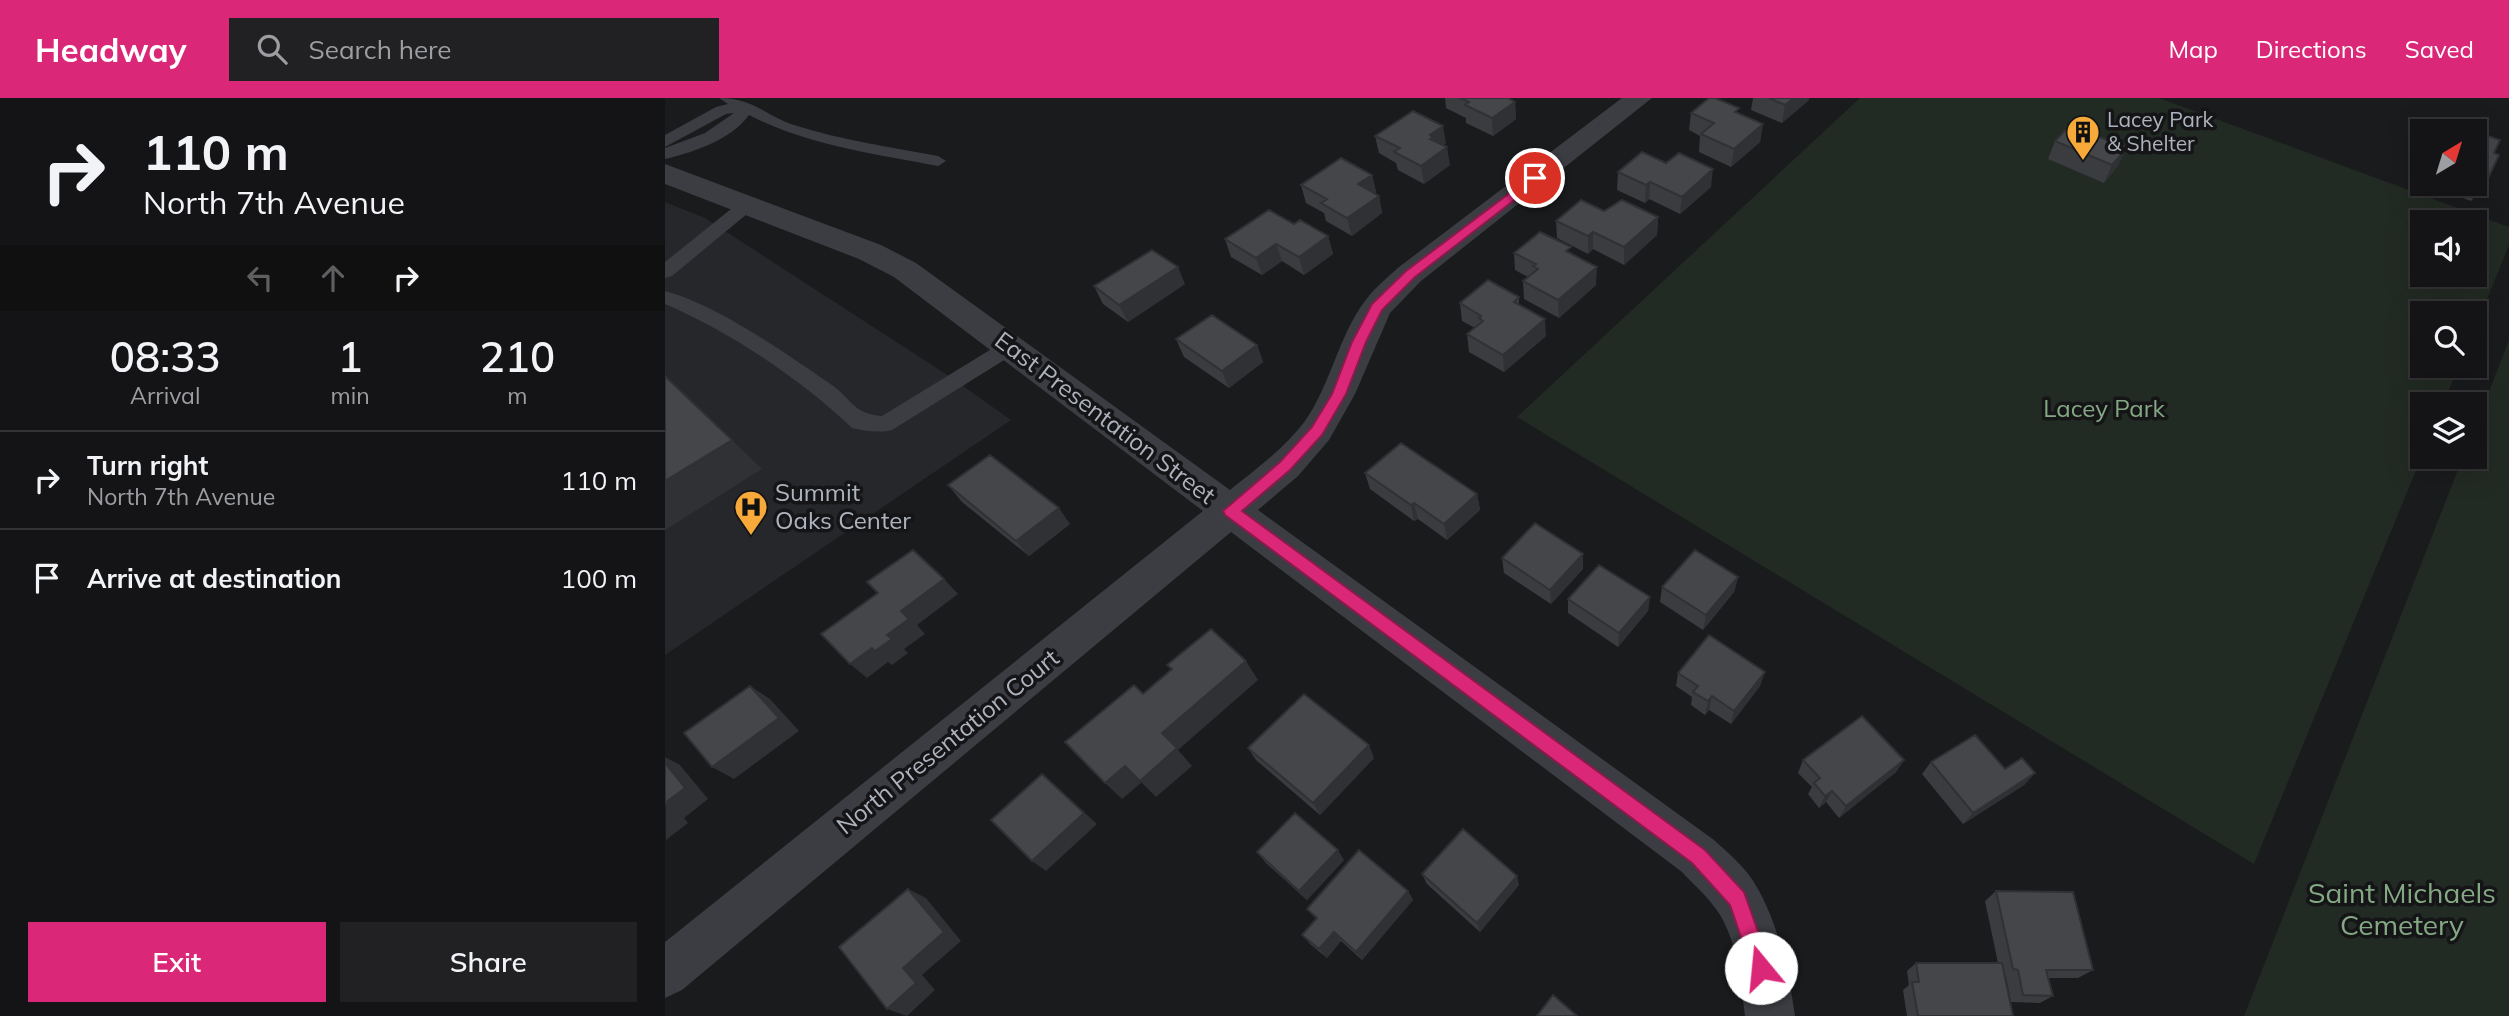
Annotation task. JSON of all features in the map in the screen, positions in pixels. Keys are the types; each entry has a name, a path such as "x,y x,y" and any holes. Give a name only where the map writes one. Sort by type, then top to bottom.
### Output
{"street":[{"name":"North Presentation Court","path":"665,973 1285,466 1317,431 1338,394 1359,342 1377,307 1410,274 1639,98"},
{"name":"East Presentation Street","path":"665,173 870,252 905,270 1698,856 1738,899 1755,945 1767,990 1770,1016"}],"lane":[{"path":"727,98 787,128 867,148 938,161"},
{"path":"665,142 722,110 746,107"},
{"path":"665,153 692,145 740,120 746,107"},
{"path":"665,272 747,205"},
{"path":"665,297 704,313 825,390 859,422 885,424 1010,347"}],"shaded area":[{"name":"Summit Oaks Center","path":"665,202 705,218 949,376 1011,420 665,655"}],"green space":[{"name":"Lacey Park","path":"1860,98 2159,98 2410,191 2410,196 2425,196 2463,210 2410,210 2410,287 2487,287 2487,219 2509,227 2509,245 2486,301 2410,301 2410,378 2454,378 2448,392 2410,392 2410,469 2417,469 2254,864 1517,417"},
{"name":"Saint Michaels Cemetery","path":"2509,340 2509,1016 2244,1016 2458,469 2487,469 2487,397"}],"building":[{"path":"1460,98 1508,98 1515,102 1492,118 1465,105 1469,102"},
{"path":"1709,98 1739,108 1735,112 1763,124 1734,149 1701,134 1714,123 1691,113"},
{"path":"1769,98 1794,98 1785,105"},
{"path":"1413,111 1443,126 1430,135 1433,137 1430,139 1447,147 1421,166 1394,152 1400,148 1375,136"},
{"path":"2070,125 2127,148 2112,165 2055,141"},
{"path":"2487,135 2500,140 2494,153 2499,155 2487,181"},
{"path":"1642,152 1666,163 1679,153 1713,169 1682,197 1650,182 1646,185 1618,172"},
{"path":"1341,158 1372,175 1358,184 1379,196 1347,218 1321,203 1327,199 1301,185"},
{"path":"1581,200 1604,211 1622,200 1658,217 1624,247 1593,232 1588,236 1556,221"},
{"path":"1269,210 1294,224 1300,220 1328,236 1299,257 1276,244 1256,258 1225,239"},
{"path":"1540,232 1571,247 1566,251 1597,267 1558,300 1523,281 1538,269 1533,266 1536,264 1514,253"},
{"path":"1152,250 1178,267 1119,305 1094,286"},
{"path":"1488,280 1519,297 1514,302 1545,319 1503,355 1467,334 1483,321 1479,318 1481,316 1460,303"},
{"path":"1212,315 1257,345 1222,371 1176,339"},
{"path":"665,376 732,440 665,481"},
{"path":"1401,443 1477,494 1444,524 1365,473"},
{"path":"990,455 1059,508 1016,541 948,485"},
{"path":"1535,523 1583,554 1550,590 1502,558"},
{"path":"913,550 944,579 901,611 909,619 887,635 892,639 875,651 872,648 850,664 821,634 878,593 867,582"},
{"path":"1695,550 1738,577 1706,615 1662,587"},
{"path":"1599,565 1650,597 1619,633 1568,599"},
{"path":"1211,629 1246,661 1162,733 1177,748 1140,781 1125,766 1105,783 1065,742 1134,685 1143,694 1172,669 1167,665"},
{"path":"1709,635 1765,672 1734,711 1712,696 1708,701 1693,692 1698,686 1678,673"},
{"path":"750,686 779,718 712,767 684,733"},
{"path":"1304,694 1369,745 1313,803 1248,748"},
{"path":"1862,716 1904,760 1846,806 1832,791 1825,796 1814,783 1820,778 1803,760"},
{"path":"1975,735 2005,769 2022,758 2035,773 1973,813 1931,762"},
{"path":"665,763 685,788 665,803"},
{"path":"1042,774 1084,813 1032,861 991,820"},
{"path":"1295,813 1338,850 1299,891 1257,852"},
{"path":"1463,829 1517,876 1477,923 1422,874"},
{"path":"1359,850 1408,891 1356,952 1334,932 1319,949 1302,935 1317,918 1307,909"},
{"path":"908,889 944,932 903,968 916,983 887,1009 839,947"},
{"path":"1996,891 2073,892 2093,970 2046,970 2053,996 2023,995 2018,970 2013,969"},
{"path":"1916,963 2002,963 2013,1016 1918,1016 1912,982 1919,982"},
{"path":"1553,995 1577,1016 1537,1016"}],"place":[{"name":"Lacey Park & Shelter","path":"2083,162"},
{"name":"Summit Oaks Center","path":"751,537"}],"route":[{"path":"1535,178 1410,274 1377,307 1359,342 1338,394 1317,431 1285,466 1231,511 1698,856 1738,899 1761,968"}]}
